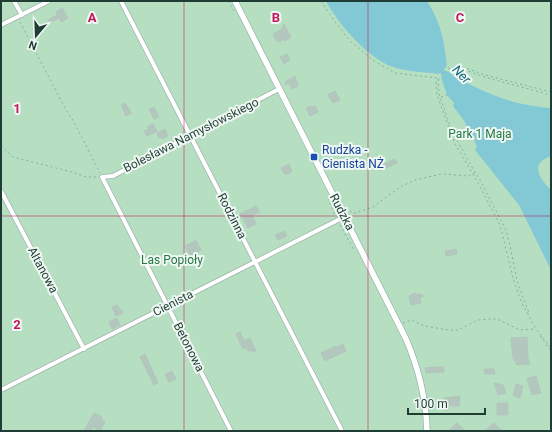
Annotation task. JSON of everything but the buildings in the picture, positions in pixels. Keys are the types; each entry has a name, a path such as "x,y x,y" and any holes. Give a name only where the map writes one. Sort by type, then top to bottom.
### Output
{"street":[{"path":"14,1 20,16"},
{"path":"1,25 49,1"},
{"name":"Rodzinna","path":"121,1 342,431"},
{"name":"Rudzka","path":"234,1 410,347 419,377 425,405 427,431"},
{"name":"Bolesława Namysłowskiego","path":"102,177 113,176 280,89"},
{"name":"Betonowa","path":"102,177 231,431"},
{"name":"Altanowa","path":"1,190 84,349"},
{"name":"Cienista","path":"1,390 344,217"}],"path":[{"path":"228,1 236,15"},
{"path":"321,1 349,40 374,61 395,73 438,79"},
{"path":"1,146 13,156 86,177 102,177 74,122 66,110 20,16"},
{"path":"454,66 484,78 551,95"},
{"path":"551,92 485,75 462,66 454,66 447,70 436,82 437,95 455,144 500,225 522,303 536,329 551,348"},
{"path":"438,79 441,98 455,136 506,230 518,284 529,313 528,314"},
{"path":"441,98 447,95"},
{"path":"344,217 373,206 395,189 415,180 442,174 468,176 475,173"},
{"path":"326,193 337,220 355,251"},
{"path":"346,208 354,213"},
{"path":"399,325 412,320 424,326 454,330 481,320 497,319 520,330 536,329"},
{"path":"541,336 551,351"}],"green space":[{"name":"Las Popioły","path":"1,1 551,1 551,431 1,431"}],"water":[{"path":"326,1 427,1 439,24 445,48 447,65 444,70 446,72 448,71 459,81 463,81 485,92 527,105 551,108 551,156 544,159 540,163 538,172 543,181 551,190 551,270 519,205 475,150 477,147 473,137 465,122 453,106 454,103 447,95 441,77 443,76 440,73 418,72 396,68 376,58 356,40 338,20"}],"place":[{"name":"Rudzka - Cienista NŻ","path":"314,157"}],"water label":[{"name":"Ner","path":"462,74"}],"park label":[{"name":"Park 1 Maja","path":"480,134"}]}
